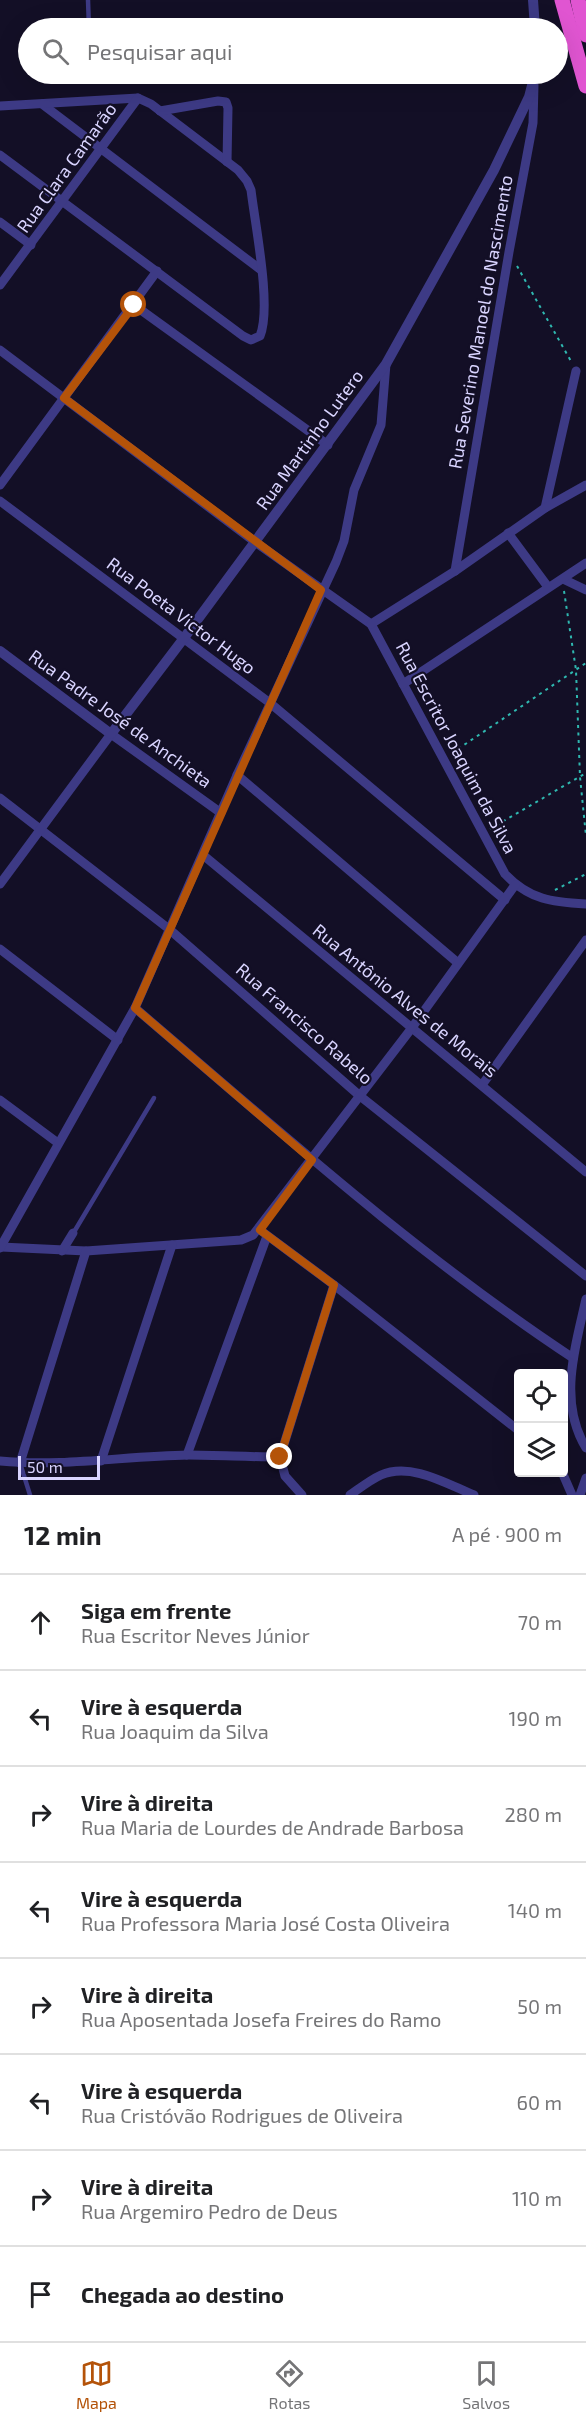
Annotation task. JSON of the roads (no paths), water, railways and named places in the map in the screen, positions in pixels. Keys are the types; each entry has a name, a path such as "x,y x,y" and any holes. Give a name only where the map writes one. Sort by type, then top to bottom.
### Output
{"highway":[{"path":"562,0 567,18"},
{"path":"578,0 586,35"},
{"path":"568,22 586,86"}],"street":[{"path":"533,0 534,18"},
{"name":"Rua Martinho Lutero","path":"0,884 386,364 494,170 520,117 531,84"},
{"name":"Rua Severino Manoel do Nascimento","path":"454,571 533,123 534,84"},
{"path":"0,106 138,98 160,111 243,175 251,190 261,270 263,329 256,339 251,340 243,336 0,155"},
{"name":"Rua Clara Camarão","path":"0,285 138,98"},
{"path":"160,111 218,101 226,102 228,108 227,162"},
{"path":"42,104 261,270"},
{"path":"0,222 31,245"},
{"path":"0,485 157,271"},
{"path":"134,305 328,445"},
{"path":"0,350 255,542 371,624 454,571 545,508 586,484"},
{"path":"386,364 381,425 354,490 344,541 336,562 321,590 237,775 204,855 135,1008 0,1247 86,1251 241,1240 263,1233 334,1285 514,1426"},
{"path":"545,508 576,371"},
{"name":"Rua Poeta Victor Hugo","path":"0,501 270,703 505,900"},
{"path":"508,533 548,587"},
{"path":"404,684 586,563"},
{"path":"563,579 586,590"},
{"name":"Rua Escritor Joaquim da Silva","path":"371,624 442,760 505,874 515,885"},
{"name":"Rua Padre José de Anchieta","path":"0,651 221,813"},
{"path":"237,775 458,963"},
{"name":"Rua Francisco Rabelo","path":"0,798 169,929 360,1096 586,1276"},
{"name":"Rua Antônio Alves de Morais","path":"204,855 586,1172"},
{"path":"187,1455 263,1233 312,1160 411,1029 515,885 539,898 586,904"},
{"path":"482,1085 586,940"},
{"path":"0,949 118,1040"},
{"path":"135,1008 312,1160 479,1293 573,1358"},
{"path":"0,1100 58,1143"},
{"path":"62,1251 73,1233"},
{"path":"101,1461 172,1245"},
{"path":"20,1463 86,1251"},
{"path":"302,1495 285,1476 280,1457 334,1285"},
{"path":"586,1299 573,1358 570,1410 586,1448"},
{"path":"0,1461 20,1463 101,1461 187,1455 280,1457"},
{"path":"350,1495 381,1475 394,1471 407,1471 435,1479 474,1495"},
{"path":"564,1477 572,1495"},
{"path":"580,1495 586,1478"}],"lane":[{"path":"88,0 89,18"},
{"path":"73,1233 154,1098"},
{"path":"20,1463 30,1495"}]}
